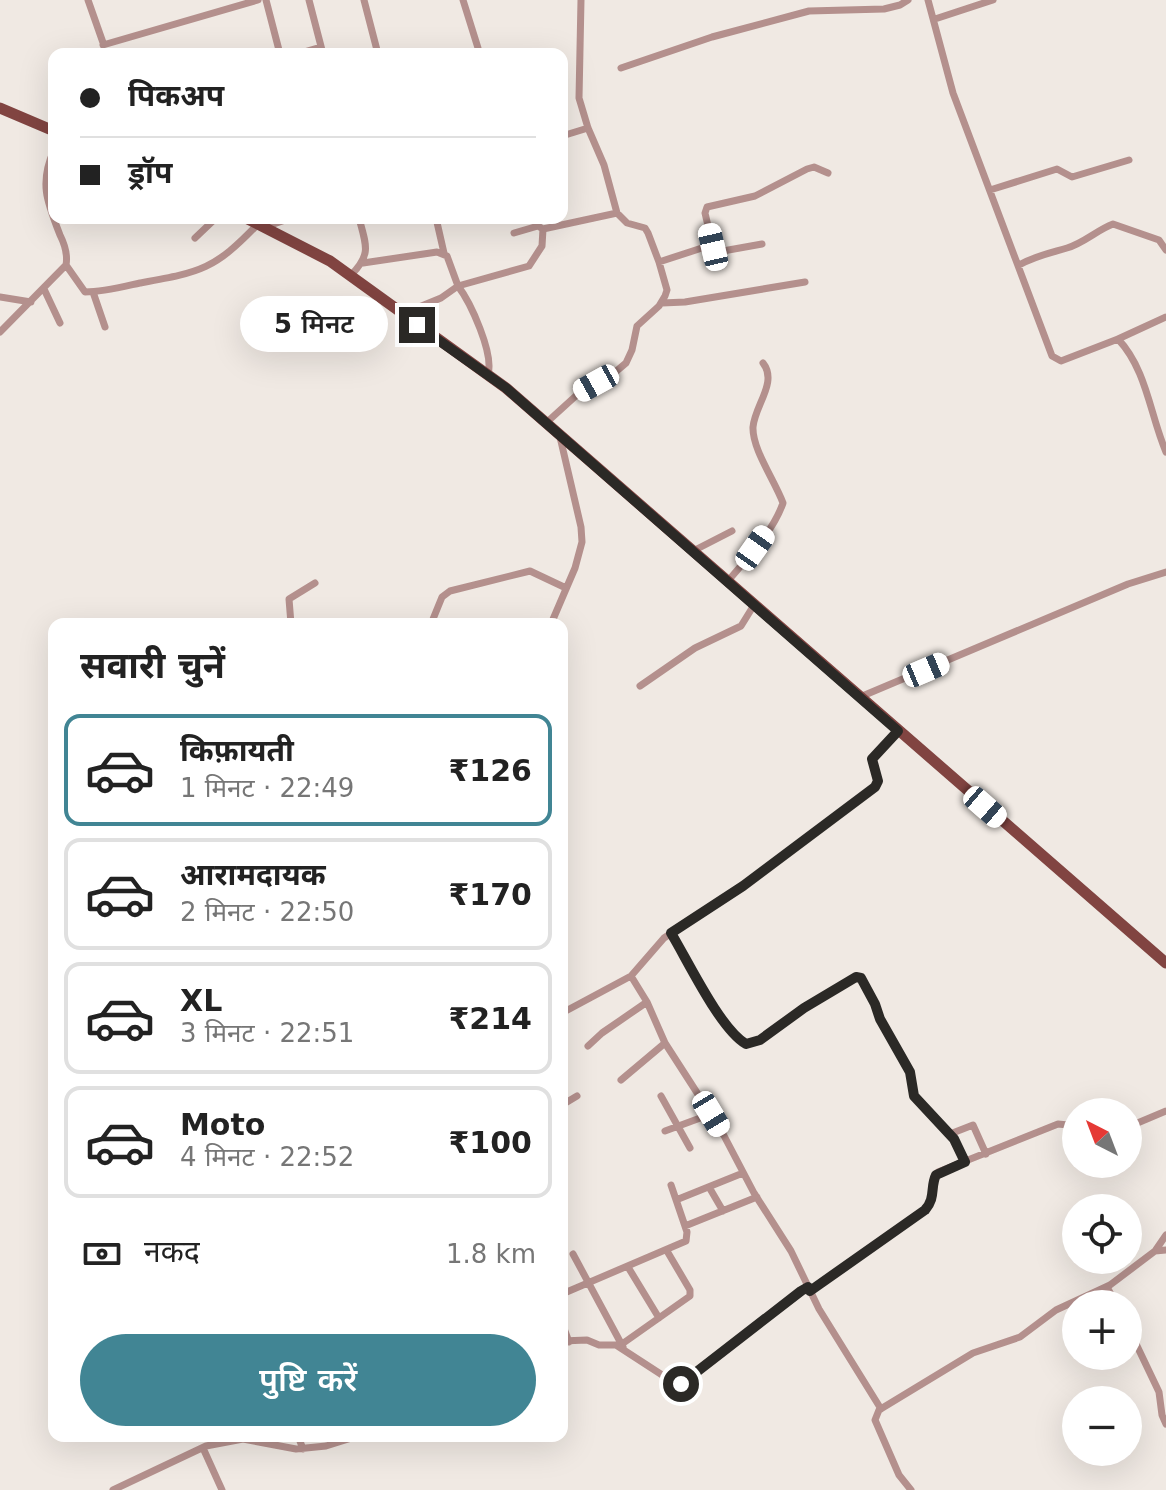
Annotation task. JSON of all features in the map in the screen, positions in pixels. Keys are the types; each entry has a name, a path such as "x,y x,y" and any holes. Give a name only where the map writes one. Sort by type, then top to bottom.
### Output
{"main road":[{"path":"0,108 48,128"},
{"path":"258,224 312,250 351,275 488,374 1166,963"}],"street":[{"path":"88,0 104,48"},
{"path":"103,45 258,0"},
{"path":"266,0 278,48"},
{"path":"309,0 321,48"},
{"path":"364,0 376,48"},
{"path":"463,0 478,48"},
{"path":"546,423 579,393 626,363 637,326 662,303 667,290 645,228 627,223 617,213 604,165 579,98 581,0"},
{"path":"621,68 712,37 809,11 884,9 908,0"},
{"path":"928,0 953,93 1054,359 1061,361 1166,317"},
{"path":"935,19 993,0"},
{"path":"568,134 588,128"},
{"path":"990,190 1057,169 1072,177 1129,160"},
{"path":"48,164 45,190 48,203"},
{"path":"713,247 705,213 707,207 755,196 814,167 828,173"},
{"path":"568,220 617,213"},
{"path":"0,332 66,265 68,256 56,224"},
{"path":"195,238 210,224"},
{"path":"66,265 81,290 93,292 185,275 206,268 230,253 255,224"},
{"path":"351,275 363,263 366,247 360,224"},
{"path":"437,224 444,253 458,286 468,300 488,352 491,364 488,374"},
{"path":"402,314 441,298 458,286 529,266 541,250 539,224 514,233"},
{"path":"1019,265 1032,257 1066,249 1113,224 1159,240 1166,250"},
{"path":"659,262 713,247 723,251 762,244"},
{"path":"363,263 444,253"},
{"path":"662,303 805,282"},
{"path":"44,289 60,323"},
{"path":"93,292 105,327"},
{"path":"0,297 31,302"},
{"path":"1118,339 1135,364 1166,452"},
{"path":"728,581 755,548 783,503 753,431 756,410 770,379 763,363"},
{"path":"554,618 582,542 560,437"},
{"path":"693,551 732,531"},
{"path":"433,618 442,597 450,591 530,571 566,588"},
{"path":"860,697 1128,584 1166,572"},
{"path":"291,618 289,599 315,583"},
{"path":"640,686 695,648 741,626 754,605"},
{"path":"568,1007 631,976 671,933 743,886 875,787 878,781 872,759 898,731"},
{"path":"671,933 723,1020 746,1044 760,1040 804,1008 859,976 910,1072 914,1096 950,1134 965,1162"},
{"path":"631,976 647,1002 665,1043 711,1114 791,1251 809,1289 881,1409"},
{"path":"588,1046 647,1002"},
{"path":"621,1080 665,1043"},
{"path":"568,1101 577,1096"},
{"path":"661,1096 690,1148"},
{"path":"1142,1121 1166,1111"},
{"path":"665,1131 711,1114"},
{"path":"568,1342 587,1340 599,1345 612,1343 623,1346 676,1384 681,1384 809,1289 925,1210 933,1200 936,1175 1062,1124"},
{"path":"950,1134 973,1125 986,1154"},
{"path":"676,1200 743,1173"},
{"path":"568,1292 686,1241 685,1226 671,1185"},
{"path":"709,1187 723,1211"},
{"path":"685,1226 757,1197"},
{"path":"911,1490 899,1475 875,1420 881,1409 973,1353 1020,1337 1056,1310 1107,1287 1155,1251 1166,1235"},
{"path":"1155,1251 1166,1250"},
{"path":"623,1346 690,1293 667,1251"},
{"path":"573,1254 623,1346"},
{"path":"628,1267 659,1318"},
{"path":"1142,1356 1159,1392 1166,1424"},
{"path":"198,1442 222,1490"},
{"path":"113,1490 201,1448 229,1442"},
{"path":"256,1442 303,1449 339,1442"},
{"path":"277,1442 279,1447"},
{"path":"300,1442 303,1449"}],"route":[{"path":"417,325 506,388 898,731 872,759 878,781 875,787 743,886 671,933 723,1020 746,1044 752,1045 804,1008 859,976 910,1072 914,1096 954,1139 965,1162 938,1172 934,1177 933,1200 925,1210 810,1291 808,1287 801,1291 689,1381 681,1384"}]}
